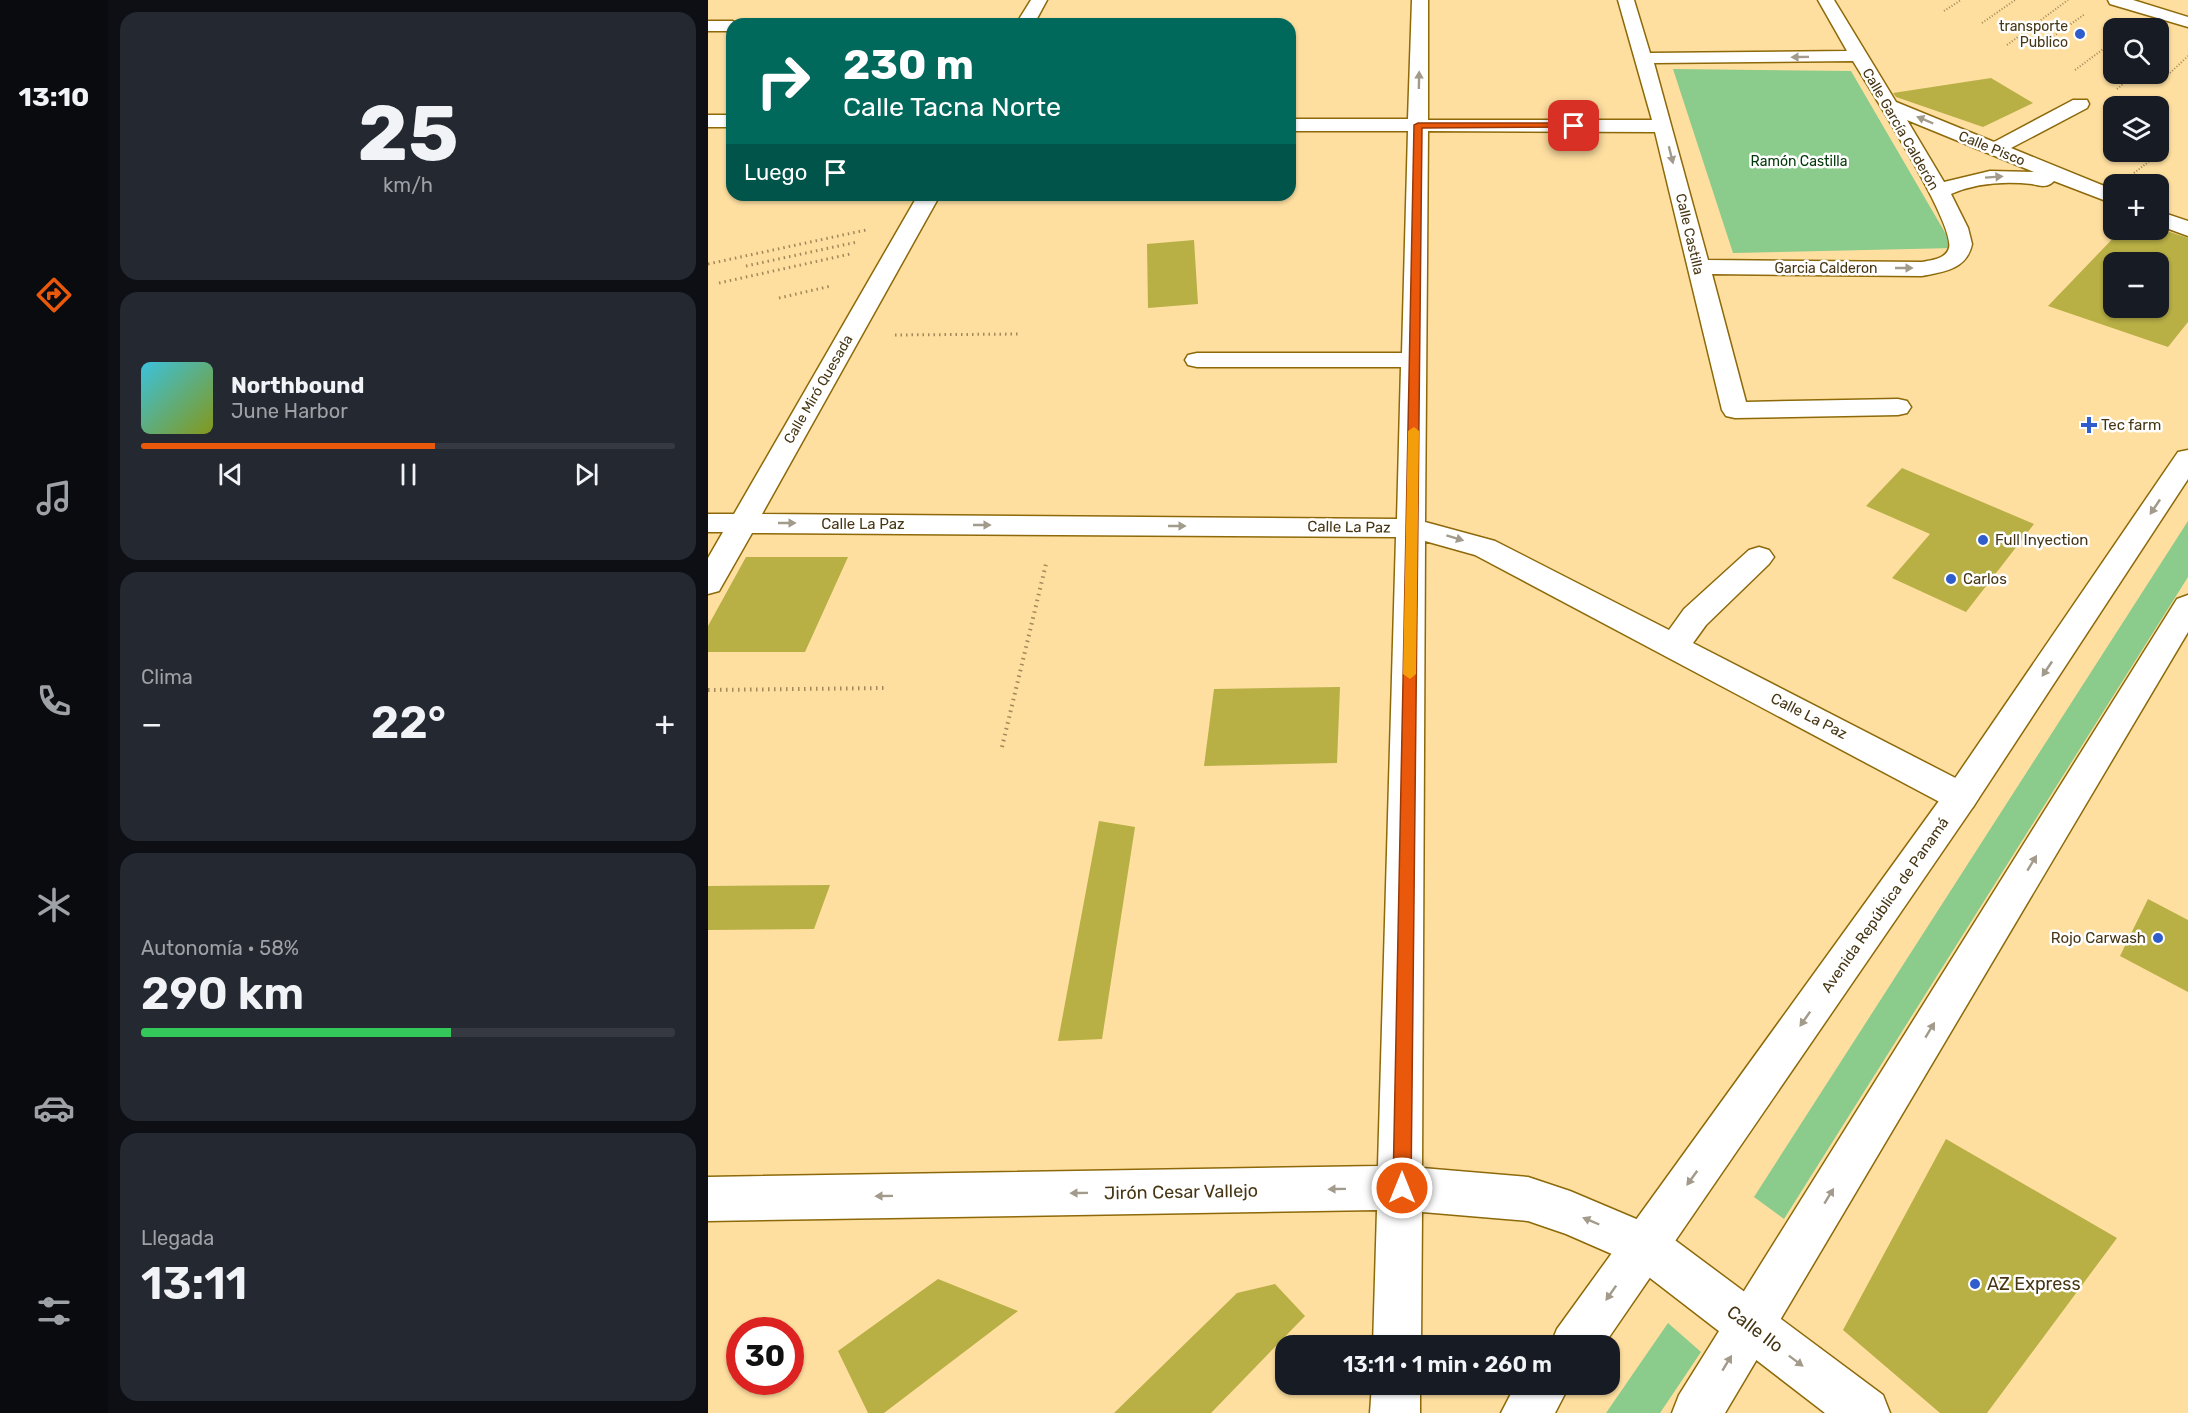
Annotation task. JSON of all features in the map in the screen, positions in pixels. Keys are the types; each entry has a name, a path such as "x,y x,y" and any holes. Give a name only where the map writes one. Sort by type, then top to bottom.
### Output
{"street":[{"path":"1028,18 1039,0"},
{"path":"1397,1335 1402,1188 1420,0"},
{"name":"Calle Castilla","path":"1626,0 1664,126 1735,410 1898,407"},
{"path":"2116,0 2188,22"},
{"name":"Calle García Calderón","path":"1836,6 1858,56 1938,192 1962,241 1960,251 1952,261"},
{"path":"708,26 726,26"},
{"path":"1644,58 1858,56"},
{"path":"1995,149 2080,104"},
{"name":"Calle Pisco","path":"1888,105 2103,194"},
{"path":"708,121 726,121"},
{"path":"1296,125 1664,126"},
{"name":"Calle Pisco","path":"1938,192 1954,184 1976,178 2002,176 2058,182 2103,194"},
{"name":"Calle Miró Quesada","path":"708,584 925,201"},
{"path":"2169,221 2188,229"},
{"name":"Garcia Calderon","path":"1699,267 1922,269 1952,261"},
{"path":"1197,360 1415,360"},
{"name":"Avenida República de Panamá","path":"1582,1335 1961,797 2188,458"},
{"name":"Calle La Paz","path":"708,523 1412,528 1450,536 1485,548 1961,797"},
{"path":"1674,646 1695,617 1759,557"},
{"path":"1698,1413 2188,606"},
{"name":"Jirón Cesar Vallejo","path":"708,1199 1402,1188 1528,1199 1570,1213 1644,1245"},
{"name":"Calle Ilo","path":"1644,1245 1865,1413"},
{"path":"1395,1413 1396,1395"},
{"path":"1526,1413 1538,1395"}],"path":[{"path":"1944,11 1960,0"},
{"path":"1982,23 2015,0"},
{"path":"2007,45 2068,0"},
{"path":"2051,38 2092,9"},
{"path":"2067,76 2103,49"},
{"path":"2169,73 2188,56"},
{"path":"2117,88 2122,84"},
{"path":"2132,174 2148,162"},
{"path":"708,264 908,231"},
{"path":"746,266 908,231"},
{"path":"719,283 908,231"},
{"path":"848,336 1021,334"},
{"path":"1002,747 1056,525"},
{"path":"708,690 887,688"}],"green space":[{"name":"Ramón Castilla","path":"1673,69 1851,71 1954,248 1733,253"},
{"path":"2188,521 2188,577 1784,1219 1754,1197"},
{"path":"1668,1323 1701,1352 1660,1413 1606,1413"}],"building":[{"path":"1991,78 2033,103 1983,127 1896,97 1893,93"},
{"path":"2169,232 2188,238 2188,322 2168,347 2048,306 2111,240 2169,240"},
{"path":"1194,240 1198,304 1148,308 1147,244"},
{"path":"1902,468 2034,524 1966,612 1892,578 1930,534 1866,506"},
{"path":"746,557 848,557 805,652 708,652 708,626"},
{"path":"1340,687 1337,763 1204,766 1214,689"},
{"path":"1099,821 1135,827 1102,1039 1058,1041"},
{"path":"830,885 814,929 708,930 708,886"},
{"name":"Rojo Carwash","path":"2148,899 2188,920 2188,992 2120,956"},
{"name":"AZ Express","path":"1946,1139 2117,1238 1987,1413 1940,1413 1843,1330"},
{"path":"938,1279 1018,1311 884,1413 868,1413 838,1351"},
{"path":"1275,1284 1305,1316 1287,1335 1275,1335 1275,1347 1211,1413 1114,1413 1237,1293"}],"slow traffic":[{"path":"1410,674 1414,431"}],"place":[{"name":"transporte Publico","path":"2080,34"},
{"name":"Tec farm","path":"2089,425"},
{"name":"Full Inyection","path":"1983,540"},
{"name":"Carlos","path":"1951,579"},
{"name":"Rojo Carwash","path":"2158,938"},
{"name":"AZ Express","path":"1975,1284"}],"route":[{"path":"1402,1188 1418,125 1574,126"}]}
